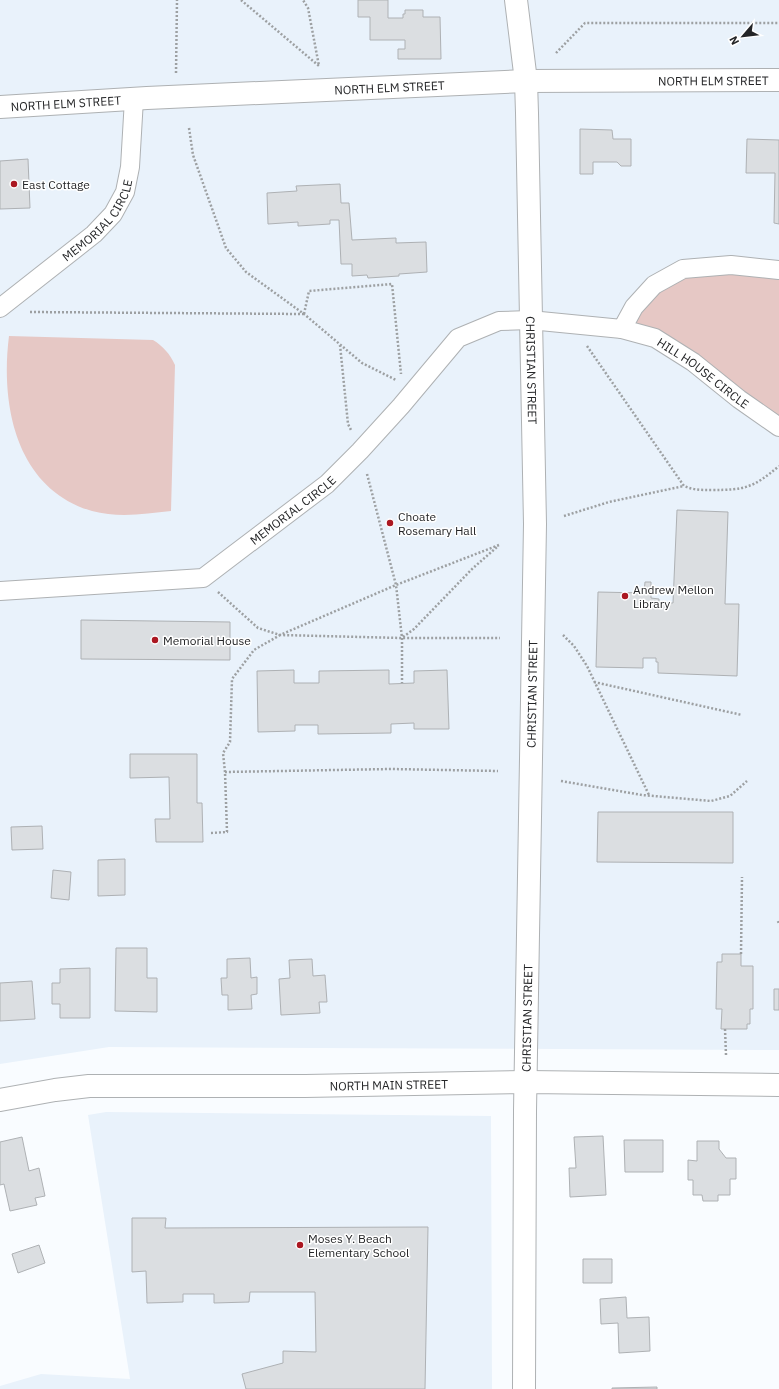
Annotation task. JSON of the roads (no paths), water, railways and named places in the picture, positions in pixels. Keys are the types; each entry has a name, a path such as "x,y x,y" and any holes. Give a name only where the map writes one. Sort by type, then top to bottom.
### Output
{"main road":[{"name":"CHRISTIAN STREET","path":"516,0 526,81 534,524 524,1389"},
{"name":"NORTH ELM STREET","path":"0,107 526,81 779,80"},
{"name":"NORTH MAIN STREET","path":"0,1100 55,1090 89,1086 305,1086 527,1082 779,1085"}],"street":[{"name":"MEMORIAL CIRCLE","path":"0,308 88,239 113,214 125,192 130,167 134,100"},
{"path":"622,329 634,307 654,285 682,269 730,265 779,270"},
{"name":"MEMORIAL CIRCLE","path":"0,591 203,578 327,484 360,451 401,406 458,338 499,321 530,320"},
{"name":"HILL HOUSE CIRCLE","path":"530,320 622,329 655,338 693,362 739,399 779,427"}],"place":[{"name":"East Cottage","path":"14,184"},
{"name":"Choate Rosemary Hall","path":"390,523"},
{"name":"Andrew Mellon Library","path":"625,596"},
{"name":"Memorial House","path":"155,640"},
{"name":"Moses Y. Beach Elementary School","path":"300,1245"}]}
